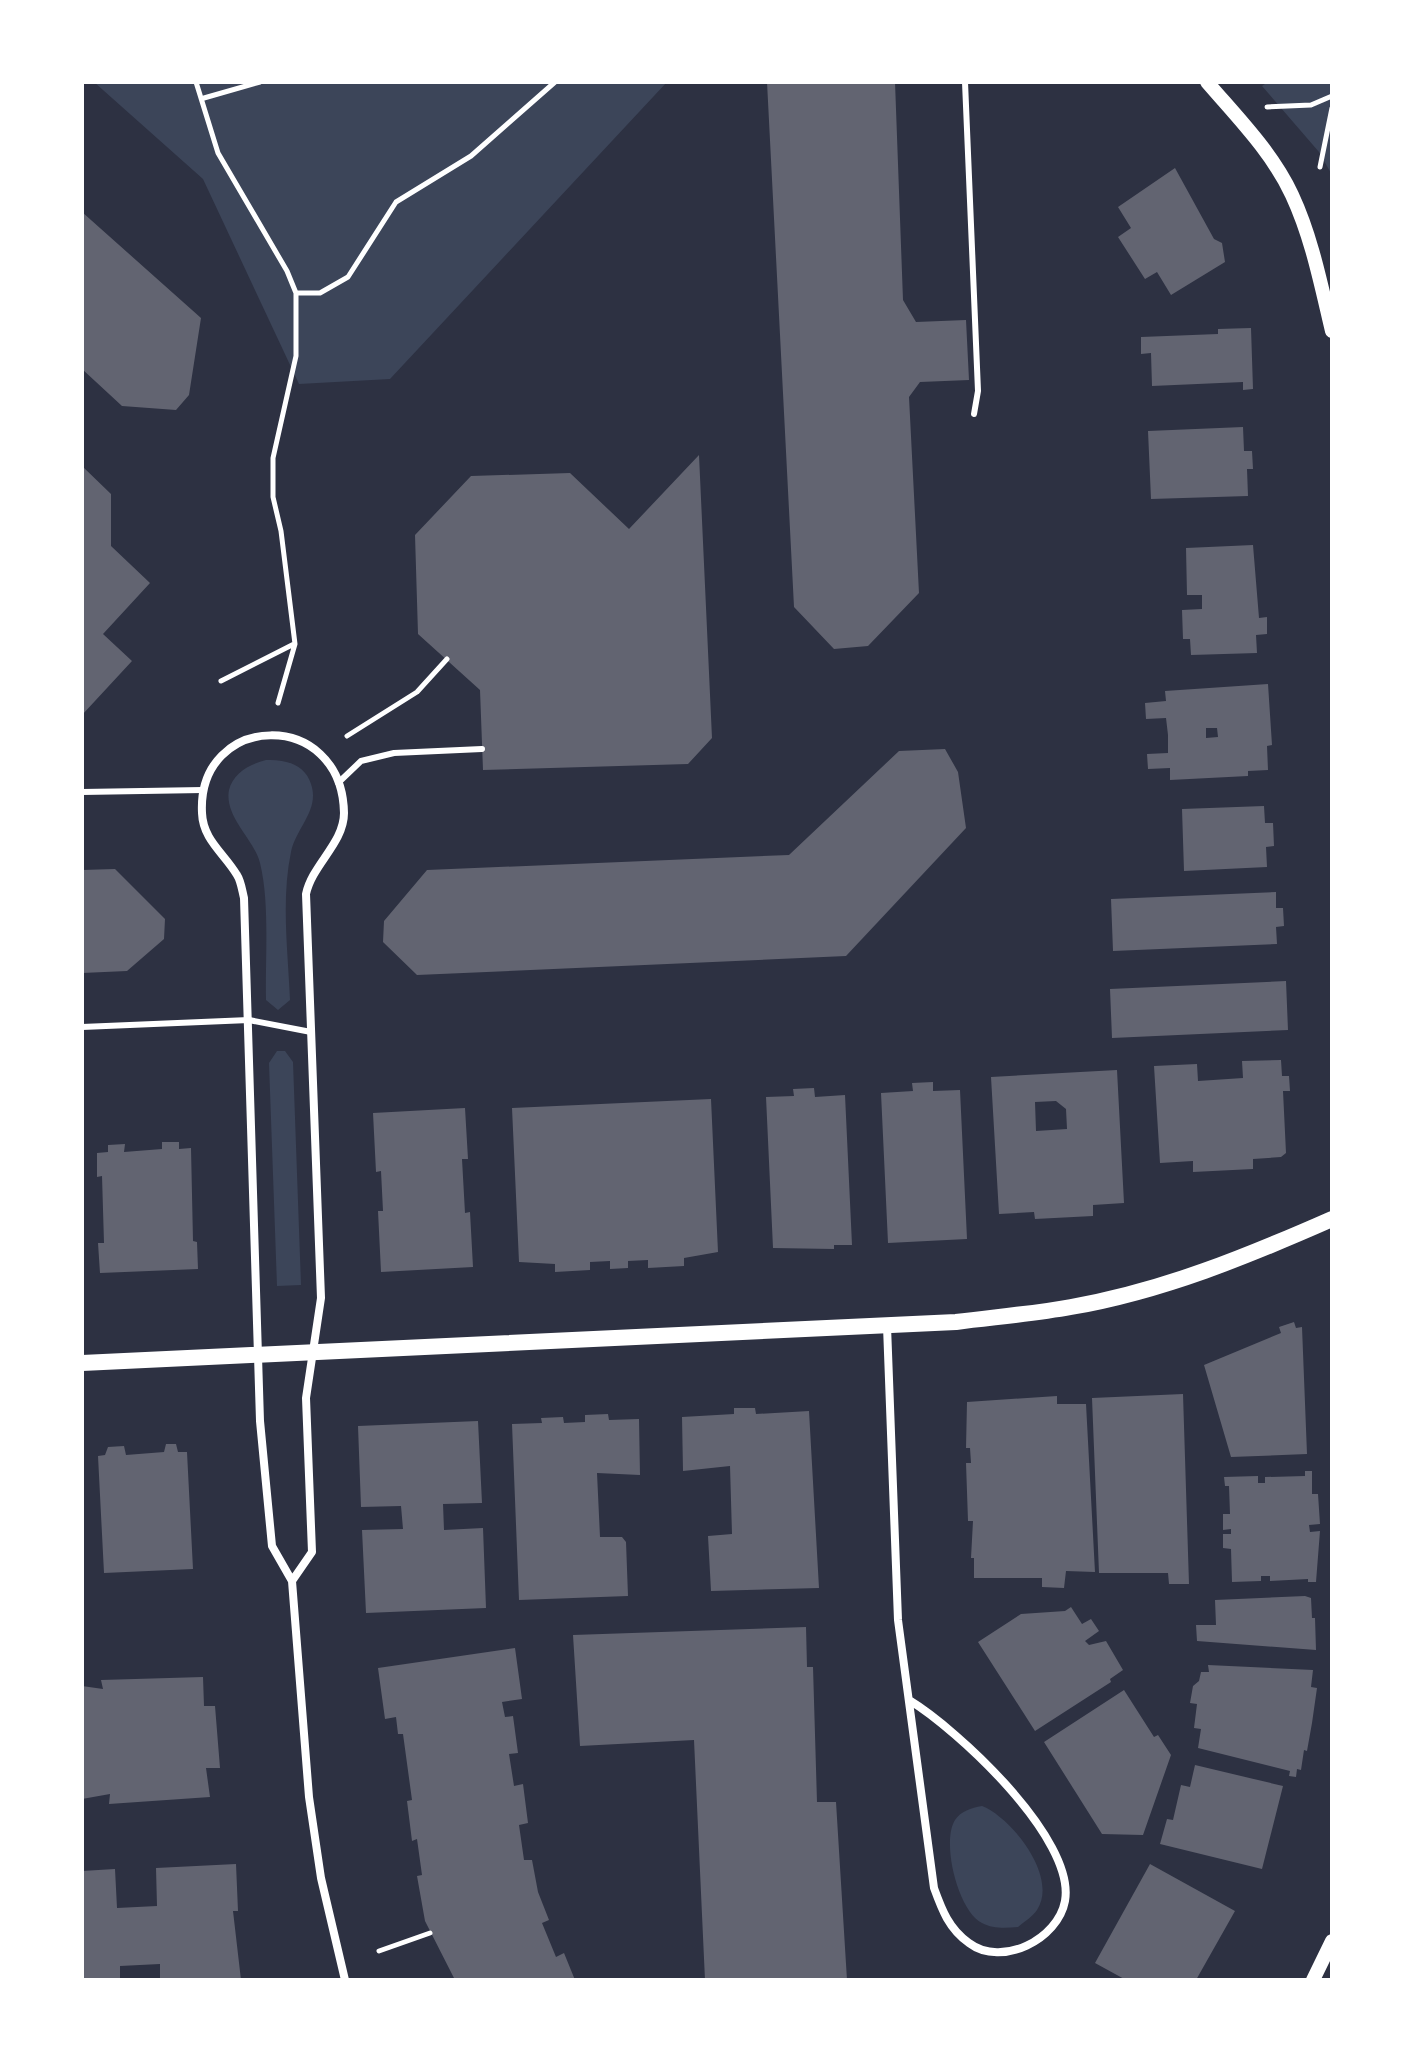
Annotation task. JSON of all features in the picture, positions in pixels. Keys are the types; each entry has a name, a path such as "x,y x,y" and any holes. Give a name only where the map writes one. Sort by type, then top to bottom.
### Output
{"main road":[{"path":"82,1363 956,1322 1072,1307 1150,1289 1238,1260 1332,1219"}],"street":[{"path":"1207,82 1266,153 1291,193 1308,236 1332,331"},
{"path":"292,1581 312,1552 306,1398 321,1298 306,894 310,875 338,836 344,814 336,774 325,758 292,736 271,735 231,747 210,772 203,790 201,814 208,838 239,876 244,898 260,1421 272,1546 292,1581 309,1797 321,1878 345,1980"},
{"path":"887,1326 898,1620 934,1888 952,1929 972,1946 1000,1952 1031,1945 1048,1932 1061,1916 1065,1898 1065,1881 1051,1846 992,1768 939,1718 909,1700"},
{"path":"1313,1980 1332,1941"}],"lane":[{"path":"965,82 978,391 974,414"},
{"path":"338,783 361,761 394,753 482,749"},
{"path":"82,792 203,790"},
{"path":"82,1027 249,1020 311,1032"}],"path":[{"path":"196,82 204,98 218,153 287,271 296,293 296,356 273,458 273,497 295,644 278,703"},
{"path":"204,98 260,82"},
{"path":"296,293 320,293 348,277 396,202 471,156 555,82"},
{"path":"1267,107 1311,105 1332,96"},
{"path":"1320,167 1332,108"},
{"path":"221,681 295,644"},
{"path":"347,736 417,692 447,659"},
{"path":"379,1951 430,1933"}],"shaded area":[{"path":"94,82 667,82 390,379 299,384 203,179"},
{"path":"1268,82 1332,82 1332,175 1319,152 1262,86"},
{"path":"266,760 287,762 299,767 308,777 313,793 310,811 291,852 288,870 286,926 290,1000 278,1010 266,1000 266,913 260,863 235,819 229,800 231,784 238,774"},
{"path":"277,1051 285,1051 293,1062 301,1285 277,1286 269,1063"},
{"path":"982,1806 994,1812 1018,1835 1037,1865 1042,1881 1042,1897 1037,1910 1018,1927 991,1926 973,1916 954,1875 950,1844 955,1820 967,1810"}],"building":[{"path":"767,82 895,82 903,300 916,322 966,320 969,380 920,382 909,397 919,593 868,646 834,649 794,607"},
{"path":"1175,168 1214,239 1222,243 1225,262 1171,295 1157,272 1145,279 1118,237 1131,228 1118,207"},
{"path":"82,212 201,318 189,395 176,410 122,406 82,369"},
{"path":"1251,328 1253,389 1243,390 1243,382 1152,386 1151,353 1141,354 1141,337 1218,334 1218,329"},
{"path":"1243,427 1244,451 1252,451 1253,469 1247,469 1248,496 1151,499 1148,431"},
{"path":"699,455 712,738 688,764 483,770 480,690 418,634 415,535 471,476 570,473 629,529"},
{"path":"82,466 111,494 111,546 150,583 103,634 132,661 82,715"},
{"path":"1253,545 1259,618 1267,617 1267,634 1256,635 1257,653 1191,655 1190,639 1183,639 1182,610 1202,609 1202,595 1187,595 1186,548"},
{"path":"1268,684 1272,745 1267,746 1268,770 1248,771 1248,776 1170,780 1170,768 1148,769 1147,754 1168,753 1168,735 1166,718 1146,719 1145,703 1166,701 1165,691","holes":["1206,728 1217,728 1218,737 1206,738"]},
{"path":"945,749 958,772 966,828 846,956 417,975 383,942 384,921 427,870 789,855 899,751"},
{"path":"1264,806 1265,823 1273,823 1274,846 1266,847 1267,867 1184,871 1182,809"},
{"path":"115,869 165,919 164,939 127,971 82,973 82,870"},
{"path":"1276,892 1276,908 1283,908 1284,926 1276,927 1277,944 1113,951 1111,899"},
{"path":"1286,981 1288,1030 1112,1038 1110,989"},
{"path":"1281,1060 1282,1076 1289,1076 1290,1091 1283,1091 1286,1153 1281,1157 1253,1159 1253,1169 1193,1172 1193,1161 1160,1163 1154,1066 1197,1064 1198,1081 1243,1078 1242,1061"},
{"path":"1117,1070 1124,1203 1093,1205 1093,1216 1035,1219 1034,1212 999,1214 991,1077","holes":["1056,1101 1066,1109 1067,1129 1036,1131 1035,1102"]},
{"path":"933,1082 933,1091 960,1090 967,1239 888,1243 881,1093 913,1091 912,1083"},
{"path":"814,1088 815,1097 845,1095 852,1245 834,1245 834,1249 773,1248 766,1097 794,1096 793,1089"},
{"path":"711,1099 718,1252 684,1258 684,1266 648,1268 648,1260 628,1261 628,1268 610,1269 610,1261 590,1262 590,1270 555,1272 555,1264 519,1262 512,1108"},
{"path":"465,1108 468,1159 462,1159 465,1213 470,1212 473,1267 381,1272 378,1211 383,1211 381,1171 376,1172 373,1113"},
{"path":"162,1142 179,1142 179,1149 191,1148 193,1241 197,1242 198,1269 100,1273 98,1243 104,1243 102,1176 97,1177 97,1153 108,1152 108,1145 125,1144 124,1152 162,1149"},
{"path":"1294,1322 1296,1328 1302,1327 1307,1454 1231,1457 1204,1365 1281,1333 1279,1327"},
{"path":"1183,1394 1189,1584 1169,1584 1168,1573 1099,1573 1092,1398"},
{"path":"1057,1396 1057,1404 1086,1404 1095,1572 1066,1571 1064,1588 1042,1587 1042,1578 974,1578 974,1558 971,1558 973,1521 968,1521 966,1463 971,1463 970,1448 966,1448 967,1402"},
{"path":"734,1408 755,1408 756,1414 809,1411 819,1588 711,1591 708,1536 732,1534 730,1466 683,1471 682,1417 734,1414"},
{"path":"608,1414 609,1420 639,1419 640,1475 597,1473 600,1537 622,1537 626,1542 628,1596 519,1600 512,1424 542,1423 541,1418 563,1417 564,1423 585,1422 585,1415"},
{"path":"478,1421 482,1503 443,1504 444,1530 483,1528 486,1608 366,1613 362,1530 403,1529 401,1506 361,1507 358,1426"},
{"path":"166,1444 176,1444 178,1452 187,1452 193,1569 104,1573 98,1456 105,1455 108,1447 124,1446 126,1455 164,1452"},
{"path":"1305,1471 1312,1471 1312,1494 1318,1494 1320,1524 1309,1525 1310,1532 1320,1531 1316,1582 1308,1582 1308,1579 1270,1581 1270,1576 1261,1576 1261,1581 1232,1582 1231,1549 1223,1548 1223,1534 1231,1534 1231,1529 1223,1530 1223,1514 1230,1514 1229,1486 1225,1486 1224,1477 1258,1476 1258,1483 1265,1483 1265,1477 1305,1476"},
{"path":"1311,1598 1316,1650 1197,1641 1196,1625 1216,1625 1215,1600"},
{"path":"1071,1607 1082,1624 1091,1619 1099,1631 1085,1641 1089,1645 1106,1641 1123,1670 1110,1679 1111,1682 1035,1731 978,1642 1021,1614 1065,1611"},
{"path":"806,1627 807,1667 813,1667 817,1802 836,1802 847,1980 705,1980 694,1740 580,1746 573,1635"},
{"path":"515,1648 522,1699 502,1702 505,1717 513,1716 518,1753 509,1754 514,1786 523,1784 528,1823 519,1825 524,1860 532,1860 538,1892 549,1920 542,1923 556,1957 564,1953 575,1980 455,1980 425,1921 417,1876 422,1875 417,1839 412,1841 407,1801 412,1800 403,1734 398,1734 396,1717 385,1719 378,1668"},
{"path":"1208,1665 1313,1670 1311,1687 1317,1688 1312,1723 1307,1751 1304,1750 1301,1770 1297,1769 1296,1777 1289,1776 1290,1771 1198,1748 1201,1729 1194,1728 1197,1704 1190,1703 1193,1686 1199,1681 1201,1672 1209,1672"},
{"path":"203,1677 204,1706 215,1706 220,1768 206,1768 210,1797 109,1804 110,1794 82,1799 82,1686 103,1689 101,1680"},
{"path":"1124,1690 1154,1737 1158,1735 1171,1755 1143,1835 1102,1834 1044,1742"},
{"path":"1195,1765 1283,1786 1262,1869 1160,1844 1167,1819 1173,1820 1181,1785 1190,1787"},
{"path":"236,1864 238,1911 233,1911 241,1980 160,1980 160,1964 120,1966 120,1980 82,1980 82,1871 115,1869 117,1908 157,1906 156,1868"},
{"path":"1150,1864 1235,1911 1196,1980 1126,1980 1095,1963"}]}
